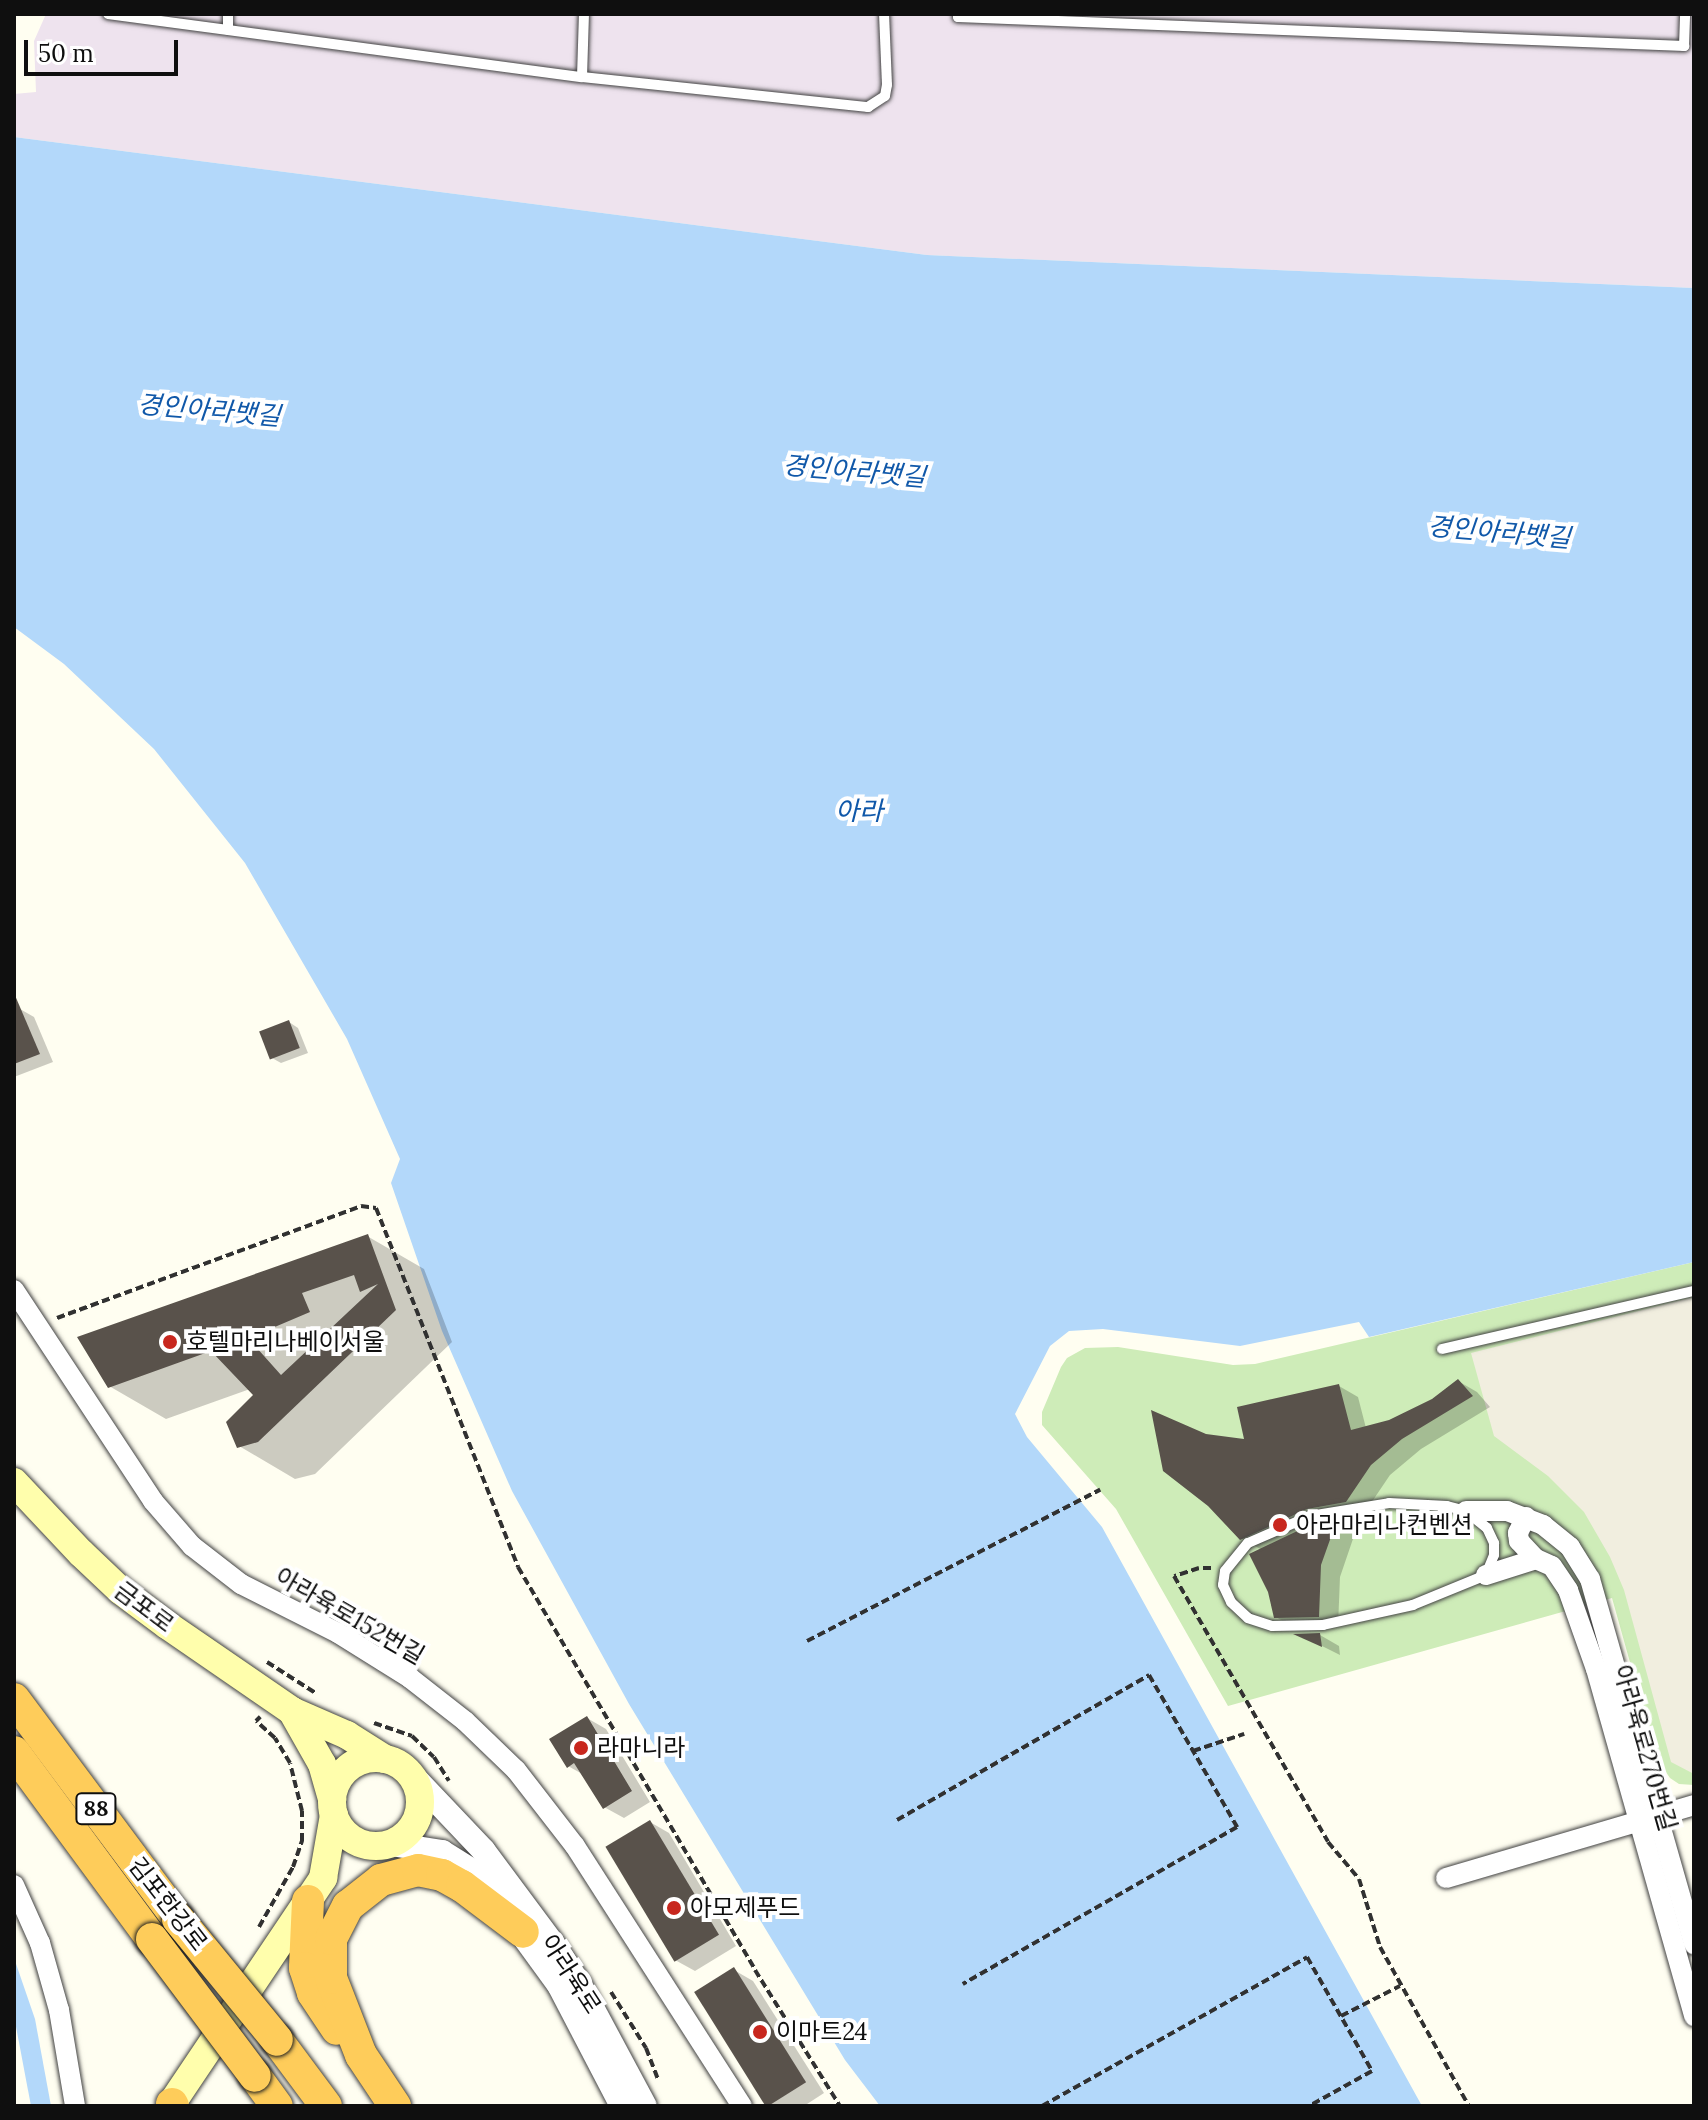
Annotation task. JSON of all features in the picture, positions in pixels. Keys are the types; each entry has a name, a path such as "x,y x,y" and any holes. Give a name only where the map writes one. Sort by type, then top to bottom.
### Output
{"highway":[{"name":"김포한강로","path":"14,1699 178,1919 277,2040 326,2106"},
{"name":"김포한강로","path":"14,1752 277,2106"},
{"path":"361,2055 338,1999 329,1959 337,1922 364,1890 398,1873 418,1870 442,1875 523,1932"},
{"path":"315,1890 304,1946 313,1993 361,2055 395,2106"}],"main road":[{"name":"금포로","path":"14,1482 120,1590 292,1711"},
{"path":"292,1711 347,1735 411,1774 418,1787 418,1816 412,1828 315,1890"},
{"path":"292,1711 322,1764 333,1808 352,1839 385,1845"},
{"path":"172,2105 315,1890 335,1785 343,1772 370,1758 385,1759"}],"street":[{"name":"아라육로152번길","path":"14,1290 153,1501 192,1546 241,1584 338,1633 410,1678 465,1721 516,1770 575,1846 742,2106"},
{"name":"아라육로270번길","path":"1466,1511 1507,1511 1543,1525 1570,1547 1590,1579 1650,1820 1694,2016"},
{"path":"1486,1575 1536,1559 1519,1541 1518,1533 1526,1517"},
{"name":"아라육로270번길","path":"1536,1559 1552,1566 1568,1590 1694,1945"},
{"path":"1568,1590 1590,1579"},
{"name":"아라육로","path":"411,1774 483,1850 580,1985 645,2106"},
{"path":"1446,1878 1694,1805"},
{"name":"아라육로","path":"385,1845 442,1852 475,1873 523,1932 577,2016 622,2106"},
{"path":"14,1885 40,1943 59,2010 75,2106"}],"lane":[{"path":"108,14 582,77 868,107 879,103 887,85 884,14"},
{"path":"228,14 228,30"},
{"path":"582,77 584,14"},
{"path":"958,16 1684,46 1685,14"},
{"path":"1442,1349 1694,1291"},
{"path":"1389,1503 1447,1506 1466,1511 1487,1528 1494,1543 1494,1555 1486,1575 1382,1615 1290,1627 1262,1623 1239,1611 1223,1585 1225,1571 1248,1543 1310,1516 1389,1503"}],"path":[{"path":"37,1325 361,1206 376,1208 518,1567 755,1970 840,2106"},
{"path":"807,1641 1100,1490"},
{"path":"1225,1571 1199,1568 1174,1576 1332,1849 1359,1879 1380,1947 1469,2106"},
{"path":"257,1655 293,1679"},
{"path":"897,1820 1149,1675 1237,1827 963,1984"},
{"path":"255,1934 293,1867 302,1841 302,1811 290,1763 275,1738 256,1721"},
{"path":"1193,1751 1244,1734"},
{"path":"1042,2106 1307,1957 1372,2071 1309,2106"},
{"path":"1341,2016 1400,1986"}],"shaded area":[{"path":"46,14 1694,14 1694,288 927,255 14,137 14,94 36,92 34,41"},
{"path":"1694,1297 1694,1774 1671,1762 1624,1590 1610,1557 1584,1512 1548,1476 1494,1436 1471,1353"}],"green space":[{"path":"1694,1262 1694,1785 1679,1784 1670,1778 1657,1759 1612,1598 1228,1706 1116,1509 1042,1425 1042,1412 1061,1367 1067,1358 1085,1348 1118,1347 1233,1365 1255,1364"}],"water":[{"name":"아라","path":"14,137 927,255 1694,288 1694,1262 1369,1337 1359,1322 1240,1346 1103,1329 1069,1331 1050,1346 1015,1414 1027,1437 1102,1527 1422,2106 880,2106 845,2060 629,1704 512,1491 442,1331 391,1183 400,1159 347,1039 245,863 154,749 64,664 14,627"},
{"path":"14,1958 35,2019 51,2106 31,2106 14,2016"}],"building":[{"path":"14,993 40,1054 14,1064"},
{"path":"289,1020 300,1048 270,1059 259,1031"},
{"name":"호텔마리나베이서울","path":"368,1234 396,1310 258,1442 237,1448 226,1422 253,1395 211,1351 108,1388 77,1337","holes":["354,1275 360,1292 378,1284 281,1375 256,1347 270,1329 310,1312 302,1293"]},
{"name":"아라마리나컨벤션","path":"1458,1379 1473,1396 1402,1439 1371,1465 1346,1502 1307,1509 1240,1540 1208,1506 1163,1471 1151,1410 1206,1434 1244,1439 1237,1407 1339,1384 1351,1430 1389,1420 1432,1399"},
{"path":"1337,1520 1321,1565 1319,1617 1274,1618 1268,1592 1249,1554 1312,1524"},
{"path":"1320,1633 1322,1647 1293,1634"},
{"name":"라마니라","path":"587,1716 632,1791 603,1809 574,1763 567,1768 549,1739"},
{"path":"650,1820 719,1935 674,1962 605,1847"},
{"path":"734,1967 806,2082 765,2106 694,1992"}],"place":[{"name":"호텔마리나베이서울","path":"170,1342"},
{"name":"아라마리나컨벤션","path":"1280,1525"},
{"name":"라마니라","path":"581,1748"},
{"name":"아모제푸드","path":"674,1908"},
{"name":"이마트24","path":"760,2032"}],"water label":[{"name":"경인아라뱃길","path":"209,410"},
{"name":"경인아라뱃길","path":"854,471"},
{"name":"경인아라뱃길","path":"1499,532"}]}
